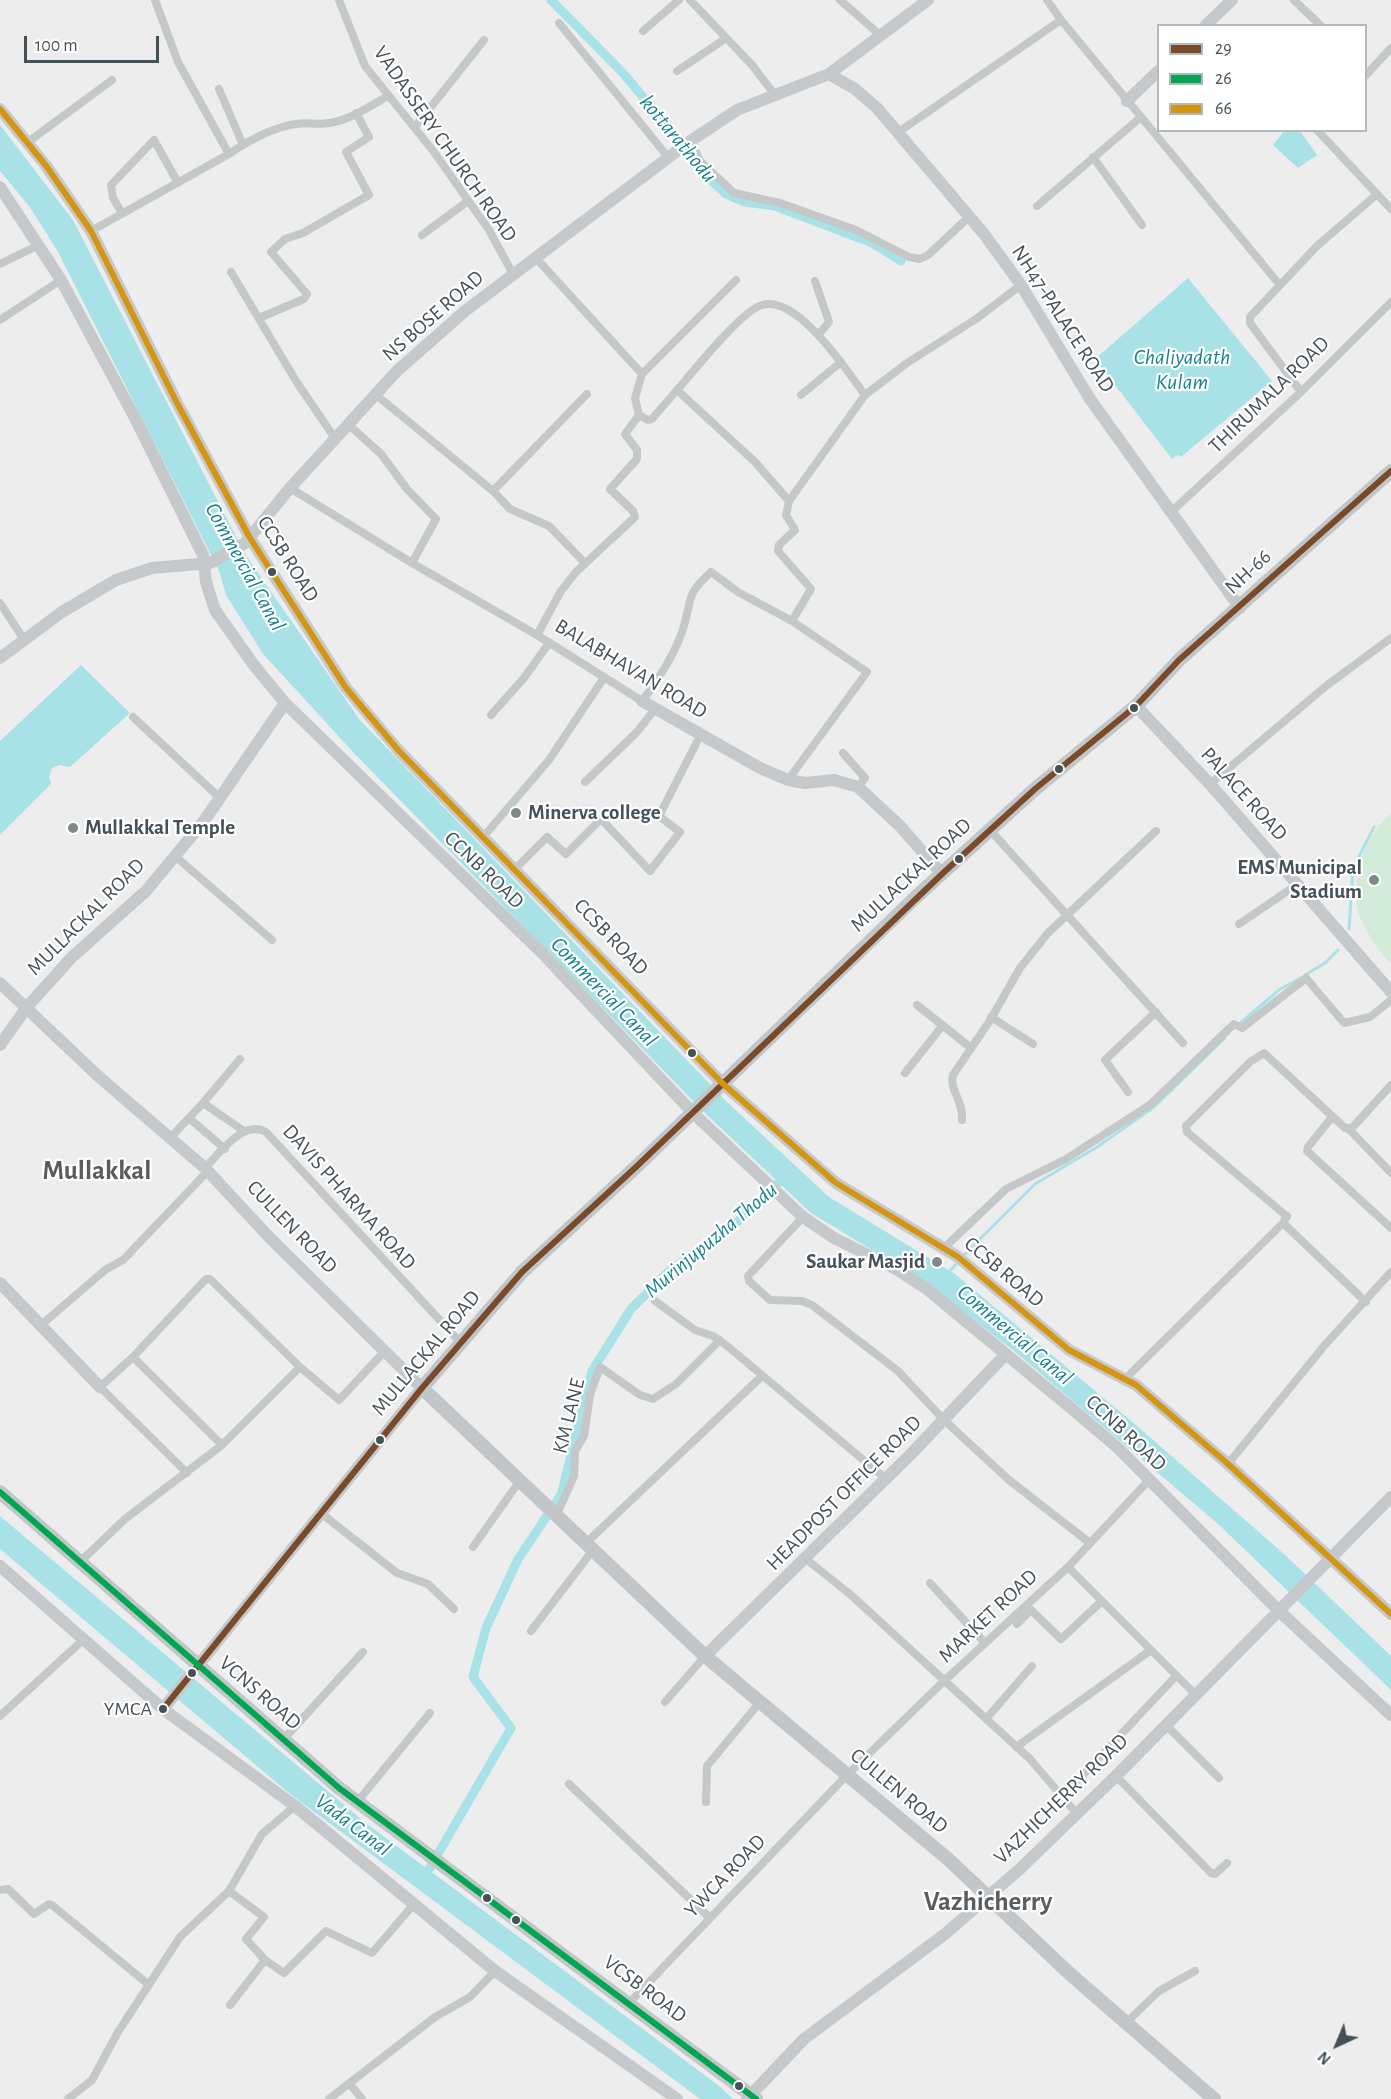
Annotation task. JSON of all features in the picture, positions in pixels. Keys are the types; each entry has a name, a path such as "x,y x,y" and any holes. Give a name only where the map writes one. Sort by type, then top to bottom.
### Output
{"main road":[{"name":"NS BOSE ROAD","path":"247,541 290,488 336,440 375,394 424,346 513,274 690,141 737,110 829,74 928,0"},
{"path":"1207,24 1232,0"},
{"path":"1127,100 1157,71"},
{"name":"NH47-PALACE ROAD","path":"829,74 855,89 900,131 970,216 1021,285 1090,399 1240,608"},
{"name":"CCSB ROAD","path":"0,109 28,142 91,231 247,541 363,710 721,1085 836,1183 961,1259 1069,1350 1136,1385 1228,1464 1391,1614"},
{"name":"CCNB ROAD","path":"0,187 61,280 135,418 207,563 206,582 215,610 253,664 285,703 543,954 694,1112 803,1217 834,1238 896,1269 927,1289 1118,1448 1391,1715"},
{"name":"NH-66","path":"1136,706 1179,660 1391,471"},
{"path":"0,658 62,612 116,580 152,568 207,563 247,541"},
{"name":"BALABHAVAN ROAD","path":"642,701 760,768 788,780 805,783 834,780 858,787"},
{"name":"MULLACKAL ROAD","path":"0,1045 27,1007 70,958 146,891 220,798 285,703"},
{"name":"MULLACKAL ROAD","path":"165,1707 225,1629 322,1514 422,1388 522,1272 694,1112 942,874 990,830 1136,706"},
{"name":"PALACE ROAD","path":"1136,706 1210,784 1391,992"},
{"path":"858,787 900,826 942,874"},
{"name":"CULLEN ROAD","path":"0,983 169,1139 206,1170 384,1352 521,1479 705,1656 989,1896 1070,1974 1127,2022 1210,2098"},
{"path":"0,1283 100,1387"},
{"name":"HEADPOST OFFICE ROAD","path":"705,1656 806,1559 1006,1354"},
{"name":"VCNS ROAD","path":"0,1492 196,1668 358,1801 508,1913"},
{"name":"VAZHICHERRY ROAD","path":"751,2098 804,2039 945,1934 1077,1814 1390,1500"},
{"path":"0,1566 165,1707 295,1806 495,1971 676,2099"},
{"name":"VCSB ROAD","path":"508,1913 751,2098"}],"street":[{"path":"154,0 178,62 229,154"},
{"name":"VADASSERY CHURCH ROAD","path":"339,0 357,51 489,230 513,274"},
{"path":"643,31 679,0"},
{"path":"690,0 752,65 775,95"},
{"path":"840,0 880,36"},
{"path":"1047,0 1061,20 1280,284"},
{"path":"1294,0 1319,24"},
{"path":"900,131 1061,20"},
{"path":"559,23 672,154"},
{"path":"677,71 725,39"},
{"path":"415,127 484,40"},
{"path":"1367,72 1391,48"},
{"path":"28,142 112,80"},
{"path":"219,89 243,145"},
{"path":"91,231 243,145 296,124 329,123 388,96"},
{"path":"259,318 304,299 307,294 271,252 285,239 303,232 369,195 346,152 369,137 356,112"},
{"path":"1037,206 1141,117"},
{"path":"1319,132 1391,209"},
{"path":"122,213 113,198 111,184 154,140 177,183"},
{"path":"690,141 700,161 734,193 780,203 856,230 916,259 928,255 942,245 970,216"},
{"path":"1093,157 1142,225"},
{"path":"1301,392 1250,323 1253,312 1317,246 1376,195"},
{"path":"422,235 468,201"},
{"path":"0,264 39,245"},
{"path":"535,257 642,374"},
{"path":"231,272 296,381 336,440"},
{"path":"0,320 61,280"},
{"path":"736,280 642,374 635,398 639,415 648,420 652,419 751,310 771,303 782,306 819,334 865,395"},
{"path":"815,281 829,322 819,334"},
{"path":"792,621 811,589 778,551 779,545 795,530 786,515 789,501 865,395 907,363 976,319 1021,285"},
{"name":"THIRUMALA ROAD","path":"1171,512 1301,392 1391,302"},
{"path":"801,395 841,362"},
{"path":"677,390 754,462 789,501"},
{"path":"375,394 493,491 510,509 549,526 585,563"},
{"path":"493,491 587,394"},
{"path":"537,635 561,591 585,563 635,517 633,511 610,489 637,459 637,450 625,434 639,415"},
{"path":"349,425 381,454 407,489 436,519 412,563"},
{"name":"BALABHAVAN ROAD","path":"290,488 412,563 537,635 603,679 642,701"},
{"path":"642,701 670,659 682,631 692,591 711,572 738,592 792,621 867,672 788,780"},
{"path":"0,603 25,641"},
{"path":"1210,784 1326,686 1391,638"},
{"path":"491,715 524,678 549,643"},
{"path":"484,836 549,760 603,679"},
{"path":"585,782 637,732 655,709"},
{"path":"133,717 220,798"},
{"path":"516,868 547,837 566,854 601,819 650,871 680,832 659,816 701,734"},
{"path":"843,753 865,778 858,787"},
{"path":"990,830 1183,1043"},
{"path":"962,1120 963,1110 952,1079 1020,968 1048,933 1156,831"},
{"path":"175,856 272,940"},
{"path":"1239,924 1298,884"},
{"path":"944,1248 1006,1189 1066,1160 1151,1104 1238,1026 1306,978 1344,1023 1370,1017 1391,1000"},
{"path":"917,1005 971,1048"},
{"path":"1128,1092 1105,1060 1156,1012"},
{"path":"992,1017 1032,1044"},
{"path":"904,1073 943,1025"},
{"path":"1125,1379 1286,1219 1284,1214 1187,1132 1186,1125 1250,1062 1264,1053 1332,1117 1348,1128 1391,1173"},
{"path":"169,1139 240,1059"},
{"path":"1348,1128 1352,1128 1391,1085"},
{"path":"40,1326 105,1270 123,1260 244,1131 203,1103"},
{"path":"1332,1117 1308,1146 1307,1151 1391,1228"},
{"path":"189,1118 225,1149"},
{"name":"DAVIS PHARMA ROAD","path":"244,1131 259,1128 266,1132 460,1342"},
{"path":"803,1217 748,1276 748,1281 770,1300 802,1301 812,1305 898,1371 944,1420 1009,1480 1090,1543"},
{"path":"1284,1222 1366,1302"},
{"path":"1228,1464 1324,1346 1391,1272"},
{"path":"187,1473 100,1387 133,1357 208,1278 300,1367 339,1400 384,1352"},
{"path":"655,1301 695,1330 720,1340 761,1377 885,1478"},
{"name":"KM LANE","path":"553,1510 574,1476 575,1452 584,1436 590,1395 600,1367 640,1395 653,1399 670,1389 720,1340"},
{"path":"133,1357 222,1444"},
{"path":"80,1562 125,1519 222,1444 300,1367"},
{"path":"531,1631 589,1546 761,1377"},
{"path":"473,1547 521,1479"},
{"name":"MARKET ROAD","path":"848,1775 944,1681 1068,1568 1149,1480"},
{"path":"322,1514 398,1573 428,1584 454,1609"},
{"path":"806,1559 851,1595 1016,1747 1077,1814"},
{"path":"1068,1568 1196,1695"},
{"path":"930,1583 985,1643"},
{"path":"1017,1624 1031,1610 1061,1640 1102,1601"},
{"path":"0,1716 84,1639"},
{"path":"1016,1747 1151,1650"},
{"path":"284,1740 363,1652"},
{"path":"665,1702 705,1656"},
{"path":"986,1719 1032,1666"},
{"path":"1063,1796 1176,1676"},
{"path":"706,1802 707,1766 760,1702"},
{"path":"358,1801 430,1713"},
{"path":"1166,1725 1219,1778"},
{"name":"YWCA ROAD","path":"629,2003 848,1775"},
{"path":"1116,1776 1211,1873 1215,1874 1227,1863"},
{"path":"569,1784 710,1918"},
{"path":"68,2099 93,2080 118,2031 180,1936 229,1891 262,1834 295,1806"},
{"path":"0,1890 8,1889 34,1914 49,1904 52,1905 149,1984"},
{"path":"229,1891 264,1917 246,1939 265,1960 284,1974 326,1931 372,1953 414,1905"},
{"path":"230,2005 265,1960"},
{"path":"329,2099 435,2017 470,1997 495,1971"},
{"path":"1127,2022 1159,1991 1195,1971"},
{"path":"350,2084 362,2099"}],"green space":[{"name":"EMS Municipal Stadium","path":"1391,814 1390,963 1363,925 1358,911 1356,886 1361,858 1367,845 1373,833"}],"water":[{"name":"Commercial Canal","path":"0,125 73,220 245,554 359,719 727,1102 829,1197 955,1274 1137,1426 1283,1553 1391,1656 1391,1690 1217,1523 1014,1351 928,1284 811,1213 706,1114 354,753 263,654 226,595 219,571 57,250 29,206 0,171"},
{"path":"1283,132 1301,132 1317,155 1298,168 1273,145"},
{"name":"Chaliyadath Kulam","path":"1188,278 1272,381 1181,457 1178,455 1172,459 1095,359"},
{"path":"81,665 130,713 70,767 60,765 52,768 49,777 51,784 0,835 0,741"},
{"name":"Vada Canal","path":"0,1516 367,1824 718,2085 733,2099 700,2099 289,1793 0,1549"}],"waterway":[{"name":"kottarathodu","path":"551,0 622,72 676,136 704,174 726,194 745,202 775,206 872,243 901,261"},
{"path":"1349,929 1353,868 1374,827"},
{"path":"1305,975 1325,963 1338,950"},
{"path":"1238,1025 1279,990 1300,978"},
{"path":"962,1257 1035,1184 1097,1147 1154,1107 1225,1038"},
{"name":"Murinjupuzha Thodu","path":"424,1878 511,1728 473,1677 486,1628 518,1559 561,1495 592,1371 631,1309 667,1273 737,1222 787,1175"},
{"path":"948,1273 958,1262"}],"transit line":[{"name":"66","path":"0,109 47,167 91,231 177,403 250,538 346,688 399,751 722,1083 836,1183 958,1257 1069,1350 1136,1385 1228,1464 1391,1614"},
{"name":"29","path":"163,1709 422,1388 522,1272 636,1167 942,874 1035,789 1136,706 1179,660 1391,471"},
{"name":"26","path":"0,1492 339,1788 756,2099"}],"place":[{"name":"Minerva college","path":"516,813"},
{"name":"Mullakkal Temple","path":"73,828"},
{"name":"EMS Municipal Stadium","path":"1374,880"},
{"name":"Saukar Masjid","path":"937,1262"},
{"name":"YMCA","path":"163,1709"}],"district":[{"name":"Mullakkal","path":"97,1171"},
{"name":"Vazhicherry","path":"988,1902"}]}
